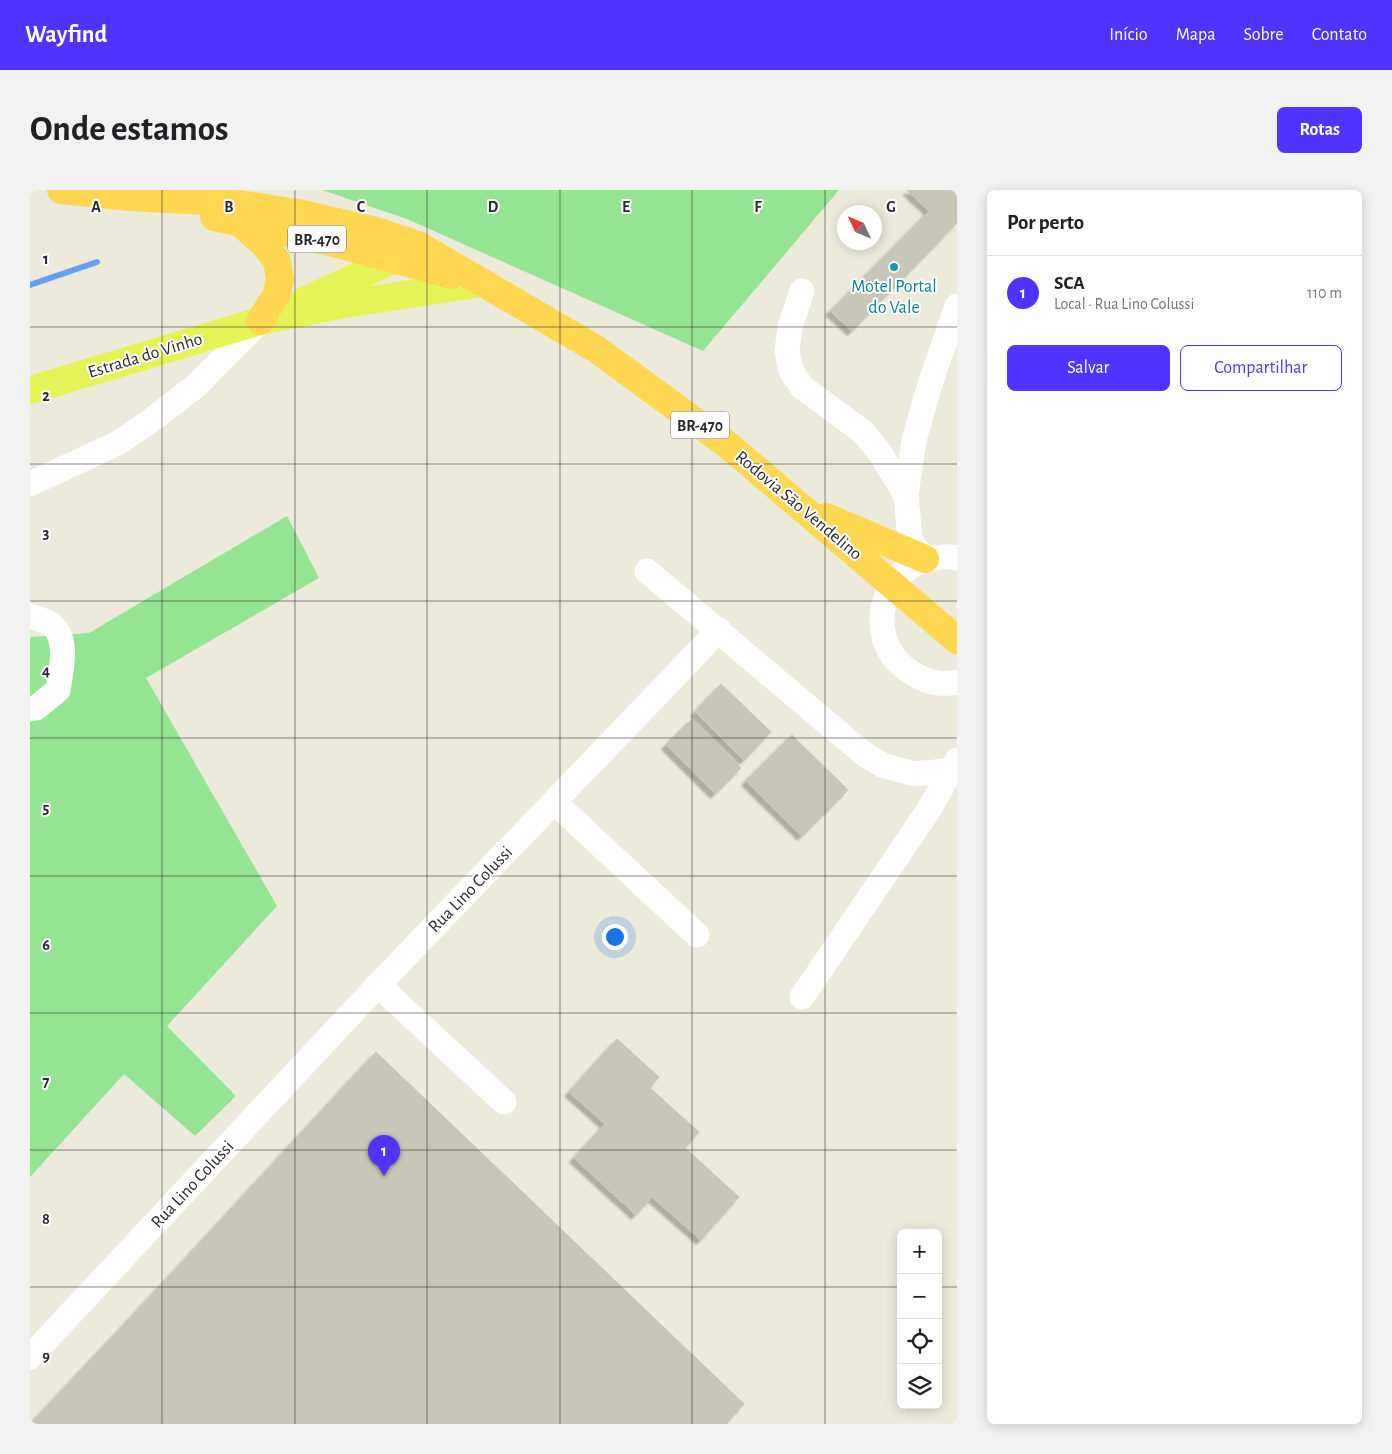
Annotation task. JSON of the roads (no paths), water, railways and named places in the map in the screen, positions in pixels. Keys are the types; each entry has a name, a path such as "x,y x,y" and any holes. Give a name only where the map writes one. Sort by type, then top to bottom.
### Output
{"highway":[{"name":"Rodovia São Vendelino","path":"61,190 224,202 298,213 376,231 418,245 596,349 728,446 800,505 957,640"},
{"name":"Rodovia São Vendelino","path":"130,196 330,242 482,283"},
{"path":"239,222 266,244 277,261 280,279 277,294 260,321"},
{"path":"393,260 418,245"},
{"path":"800,505 925,559"}],"main road":[{"path":"260,321 393,260"},
{"path":"260,321 345,304 482,283"},
{"name":"Estrada do Vinho","path":"30,390 260,321"}],"street":[{"path":"802,291 790,327 786,351 791,371 802,387 863,432 880,453 906,495"},
{"path":"925,559 910,538 906,495 914,440 930,384 957,306"},
{"path":"30,484 118,443 148,422 197,385 260,321"},
{"path":"957,558 948,556 925,559 912,565 902,573 892,584 884,604 882,625 887,646 899,664 917,677 938,683 957,682"},
{"path":"647,570 864,754 882,764 915,774 955,767"},
{"path":"30,616 52,625 63,640 58,690 36,708 30,709"},
{"name":"Rua Lino Colussi","path":"30,1357 378,985 719,630"},
{"path":"802,997 928,812 955,767"},
{"path":"554,802 697,935"},
{"path":"378,985 504,1102"}],"waterway":[{"path":"30,285 97,262"}],"place":[{"name":"Motel Portal do Vale","path":"894,267"},
{"name":"SCA","path":"384,1176"}]}
